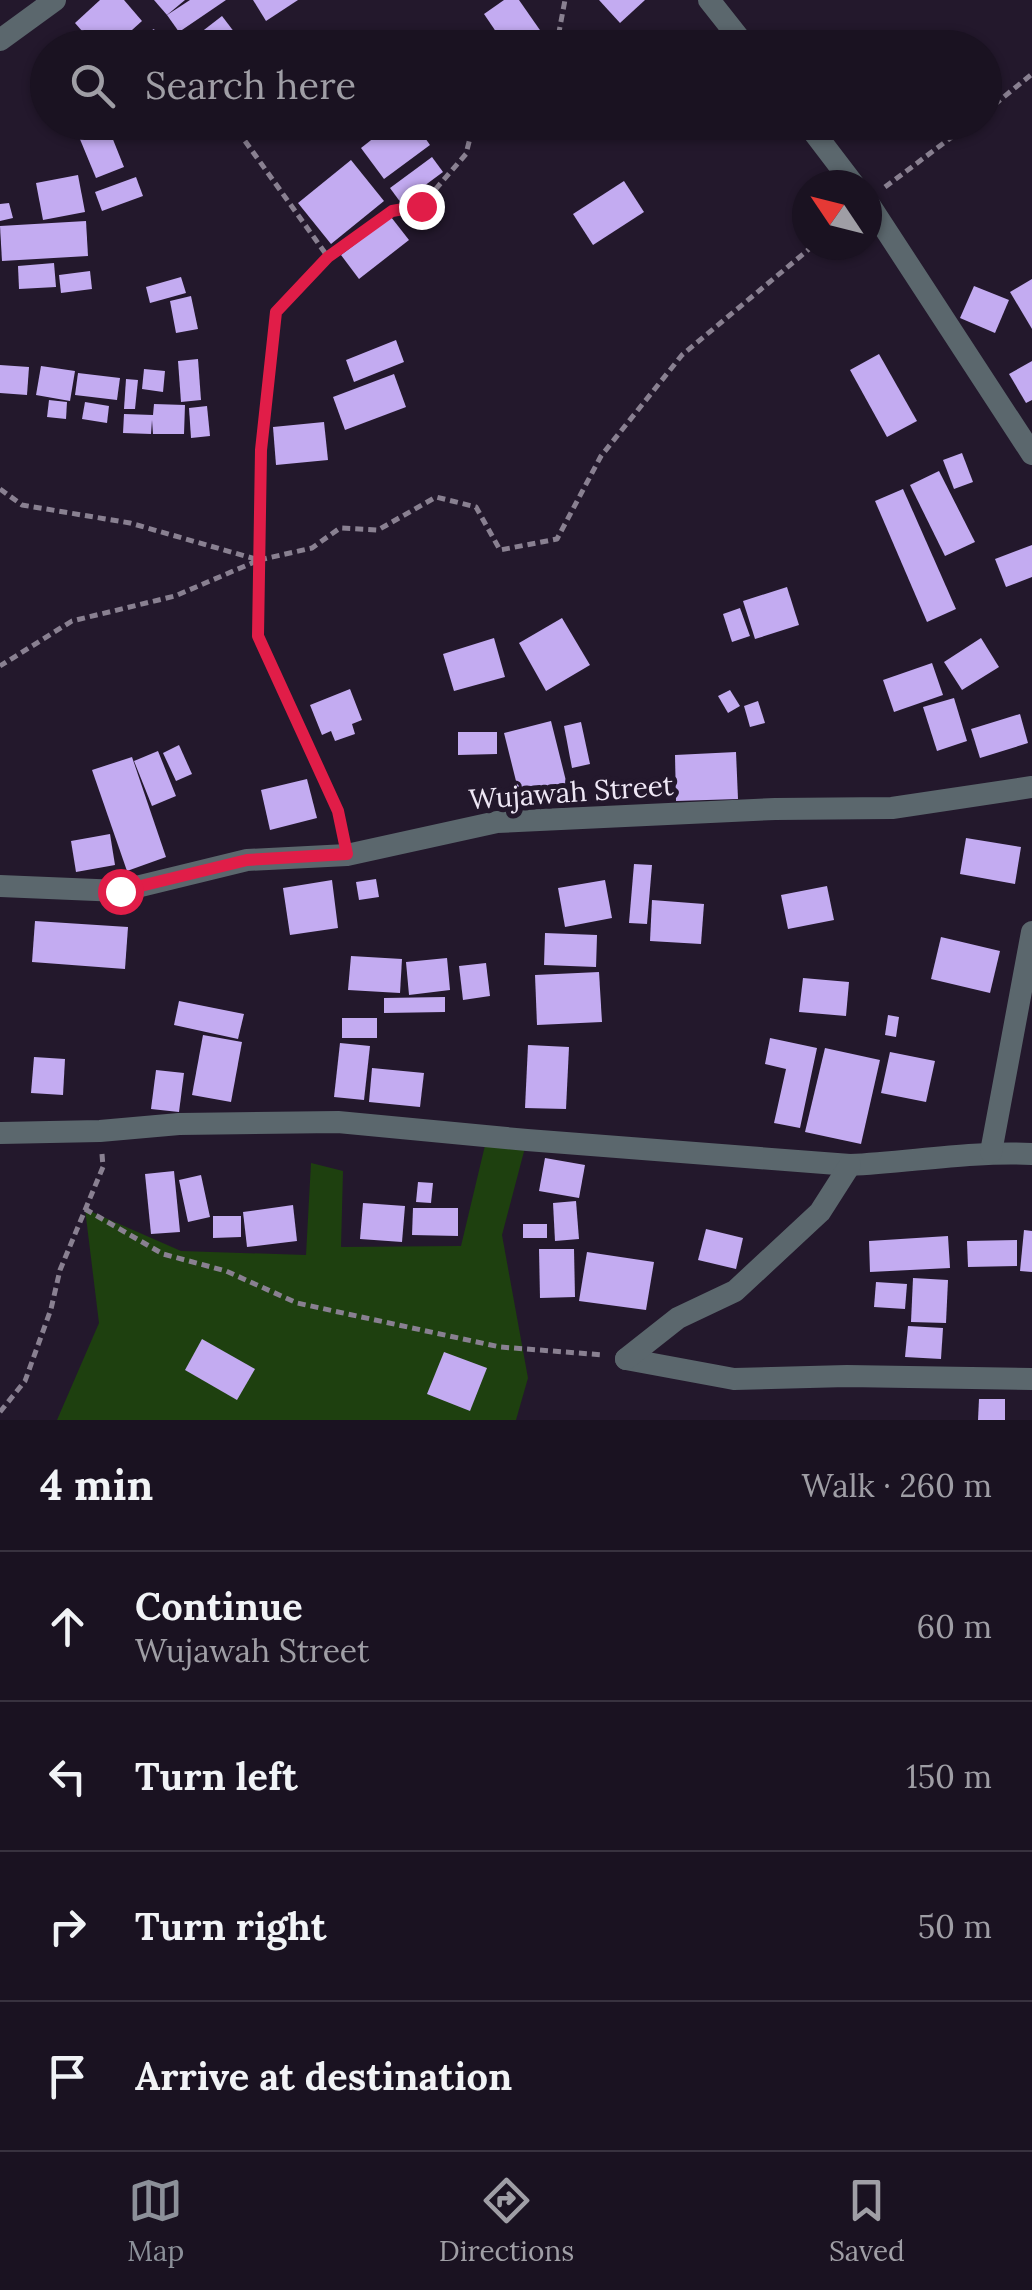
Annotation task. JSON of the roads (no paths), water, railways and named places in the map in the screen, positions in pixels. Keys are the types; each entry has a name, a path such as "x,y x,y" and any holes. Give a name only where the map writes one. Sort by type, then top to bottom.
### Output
{"street":[{"path":"0,40 55,0"},
{"path":"709,0 733,30"},
{"path":"820,140 843,170"},
{"path":"882,224 1032,454"},
{"name":"Wujawah Street","path":"0,886 120,891 247,860 347,854 497,822 774,808 892,808 1032,788"},
{"path":"991,1152 1032,932"},
{"path":"0,1133 100,1131 179,1124 338,1122 850,1165 991,1152 1032,1154"},
{"path":"850,1165 820,1212 735,1290 678,1318 626,1359 734,1379 1032,1379"}]}
